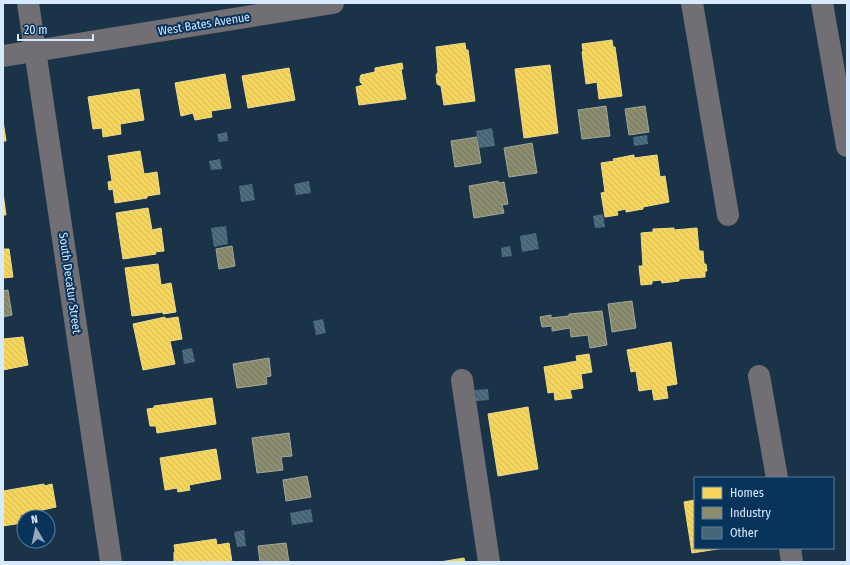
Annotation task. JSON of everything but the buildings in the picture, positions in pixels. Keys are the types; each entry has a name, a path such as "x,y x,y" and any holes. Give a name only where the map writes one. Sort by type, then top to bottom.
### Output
{"street":[{"name":"South Decatur Street","path":"28,3 111,562"},
{"name":"West Bates Avenue","path":"3,56 333,3"},
{"path":"692,3 728,215"},
{"path":"822,3 847,146"},
{"path":"759,376 777,477"},
{"path":"462,380 488,562"},
{"path":"790,549 792,562"}]}
